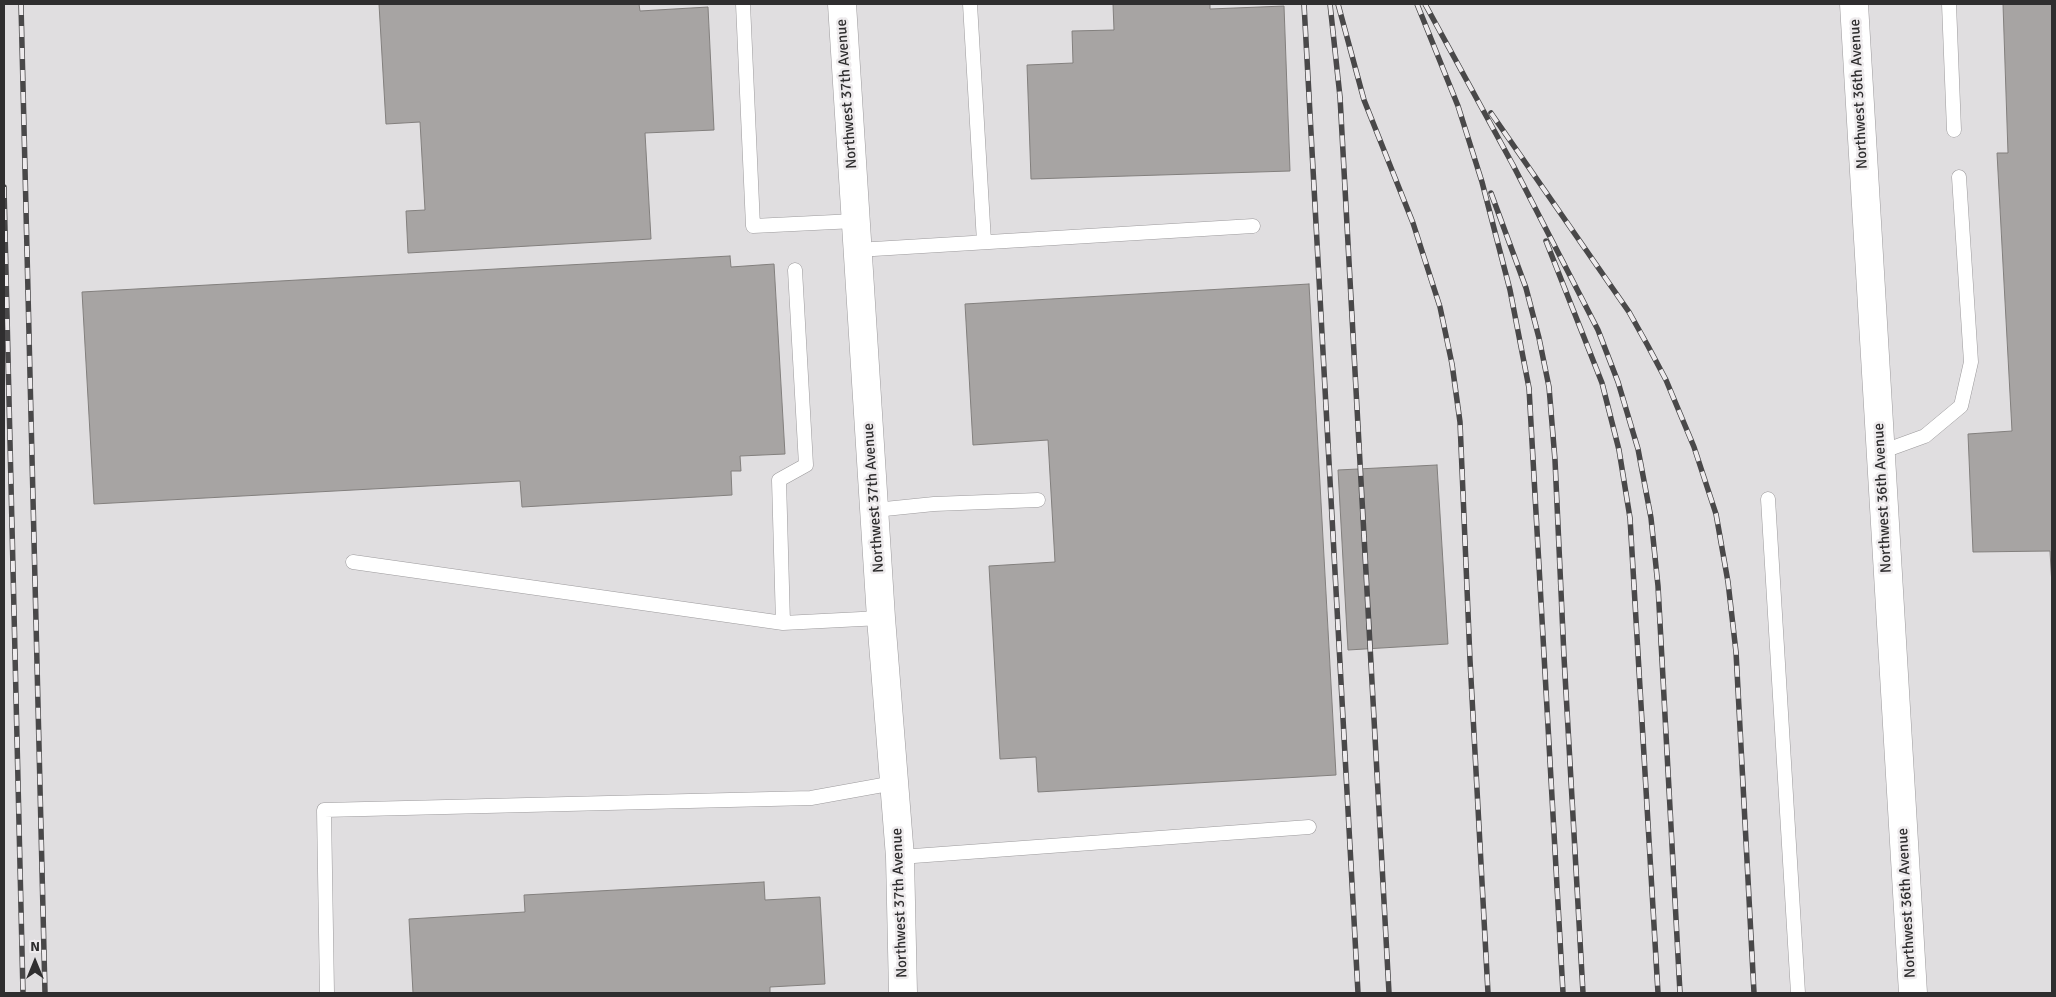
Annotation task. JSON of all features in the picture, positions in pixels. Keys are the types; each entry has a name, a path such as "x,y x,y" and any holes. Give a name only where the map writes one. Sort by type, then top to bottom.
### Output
{"street":[{"name":"Northwest 37th Avenue","path":"842,4 881,618 900,857 903,993"},
{"name":"Northwest 36th Avenue","path":"1854,4 1912,993"}],"lane":[{"path":"743,4 753,226 855,222"},
{"path":"970,4 984,242"},
{"path":"1949,4 1954,130"},
{"path":"1881,452 1925,436 1961,406 1971,362 1959,177"},
{"path":"857,250 1252,226"},
{"path":"783,622 779,480 806,466 795,270"},
{"path":"1768,499 1798,993"},
{"path":"875,510 934,504 1038,500"},
{"path":"353,562 783,622 881,618"},
{"path":"327,993 324,810 811,798 894,783"},
{"path":"900,857 1309,827"}],"building":[{"path":"379,4 639,4 640,11 708,7 714,130 645,133 651,239 408,253 406,211 425,210 420,122 386,124"},
{"path":"1113,4 1210,4 1210,9 1284,6 1290,171 1031,179 1027,65 1073,63 1072,31 1114,30"},
{"path":"2003,4 2052,4 2052,586 2050,551 1973,552 1968,434 2012,431 1997,153 2008,153"},
{"path":"730,256 731,267 774,264 785,454 740,456 741,471 731,471 732,495 522,507 520,481 94,504 82,292"},
{"path":"1309,284 1336,775 1038,792 1036,757 1000,759 989,566 1055,562 1048,440 973,445 965,304"},
{"path":"1437,465 1448,644 1348,650 1338,470"},
{"path":"764,882 765,900 820,897 825,984 770,987 770,993 413,993 409,919 525,912 524,895"}],"railway":[{"path":"21,4 45,993"},
{"path":"1304,4 1358,993"},
{"path":"1330,4 1340,97 1389,993"},
{"path":"1338,4 1364,100 1413,223 1440,307 1452,364 1460,422 1470,660 1488,993"},
{"path":"1417,4 1458,106 1482,182 1510,290 1529,388 1563,993"},
{"path":"1425,4 1513,165 1598,330 1618,382 1638,449 1651,518 1658,586 1680,993"},
{"path":"1491,113 1629,312 1666,380 1694,447 1716,514 1728,582 1736,652 1754,993"},
{"path":"4,187 23,993"},
{"path":"1491,193 1526,288 1549,387 1555,460 1583,993"},
{"path":"1546,241 1602,383 1619,450 1630,518 1658,993"}]}
